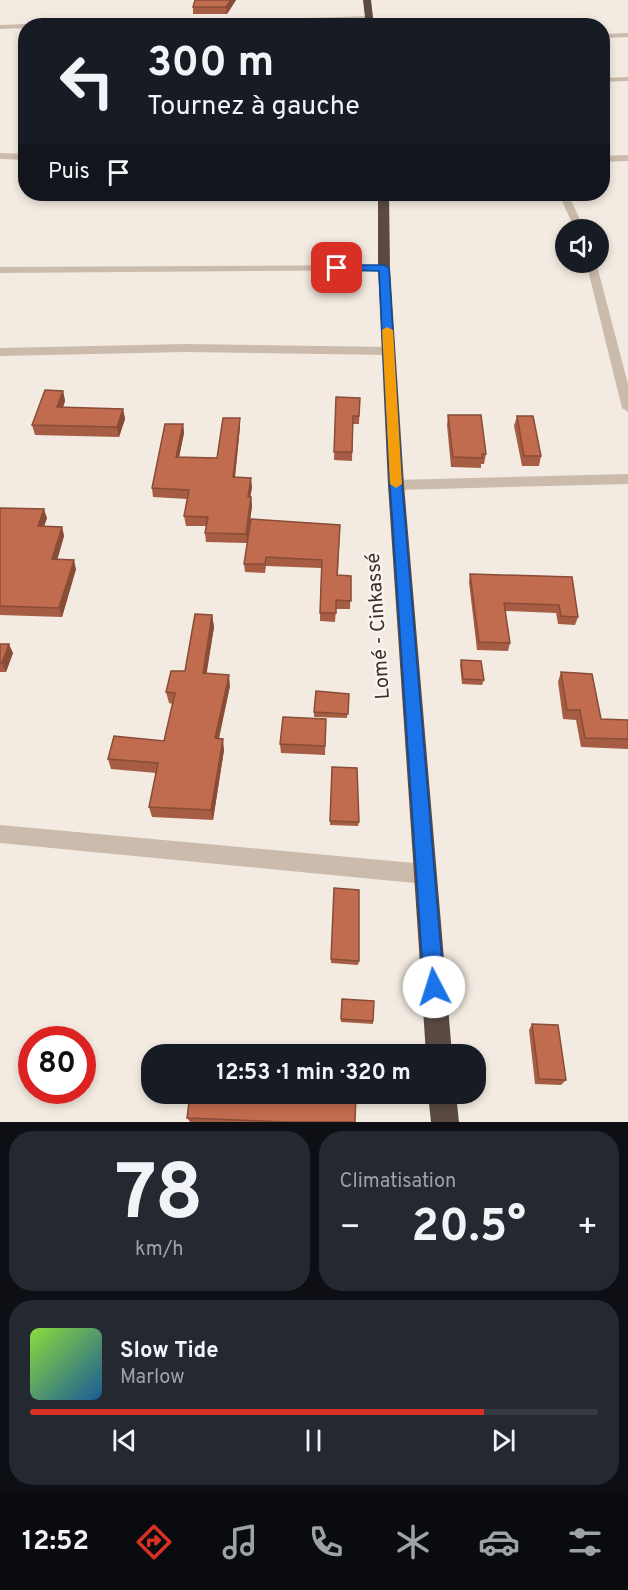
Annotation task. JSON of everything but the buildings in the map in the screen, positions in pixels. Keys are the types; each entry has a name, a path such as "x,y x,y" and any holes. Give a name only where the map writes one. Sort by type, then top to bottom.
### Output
{"highway":[{"path":"368,0 369,18"},
{"name":"Lomé - Cinkassé","path":"383,201 384,268 396,485 438,1044"},
{"path":"443,1104 445,1122"}],"street":[{"path":"0,27 18,26"},
{"path":"610,36 628,35"},
{"path":"610,80 628,79"},
{"path":"0,156 18,156"},
{"path":"610,159 628,158"},
{"path":"567,201 575,219"},
{"path":"0,270 384,268"},
{"path":"594,273 628,408"},
{"path":"0,352 186,348 389,351"},
{"path":"396,485 628,479"},
{"path":"0,834 425,874"}],"slow traffic":[{"path":"387,330 396,484"}],"route":[{"path":"337,268 384,268 396,485 434,987"}]}
